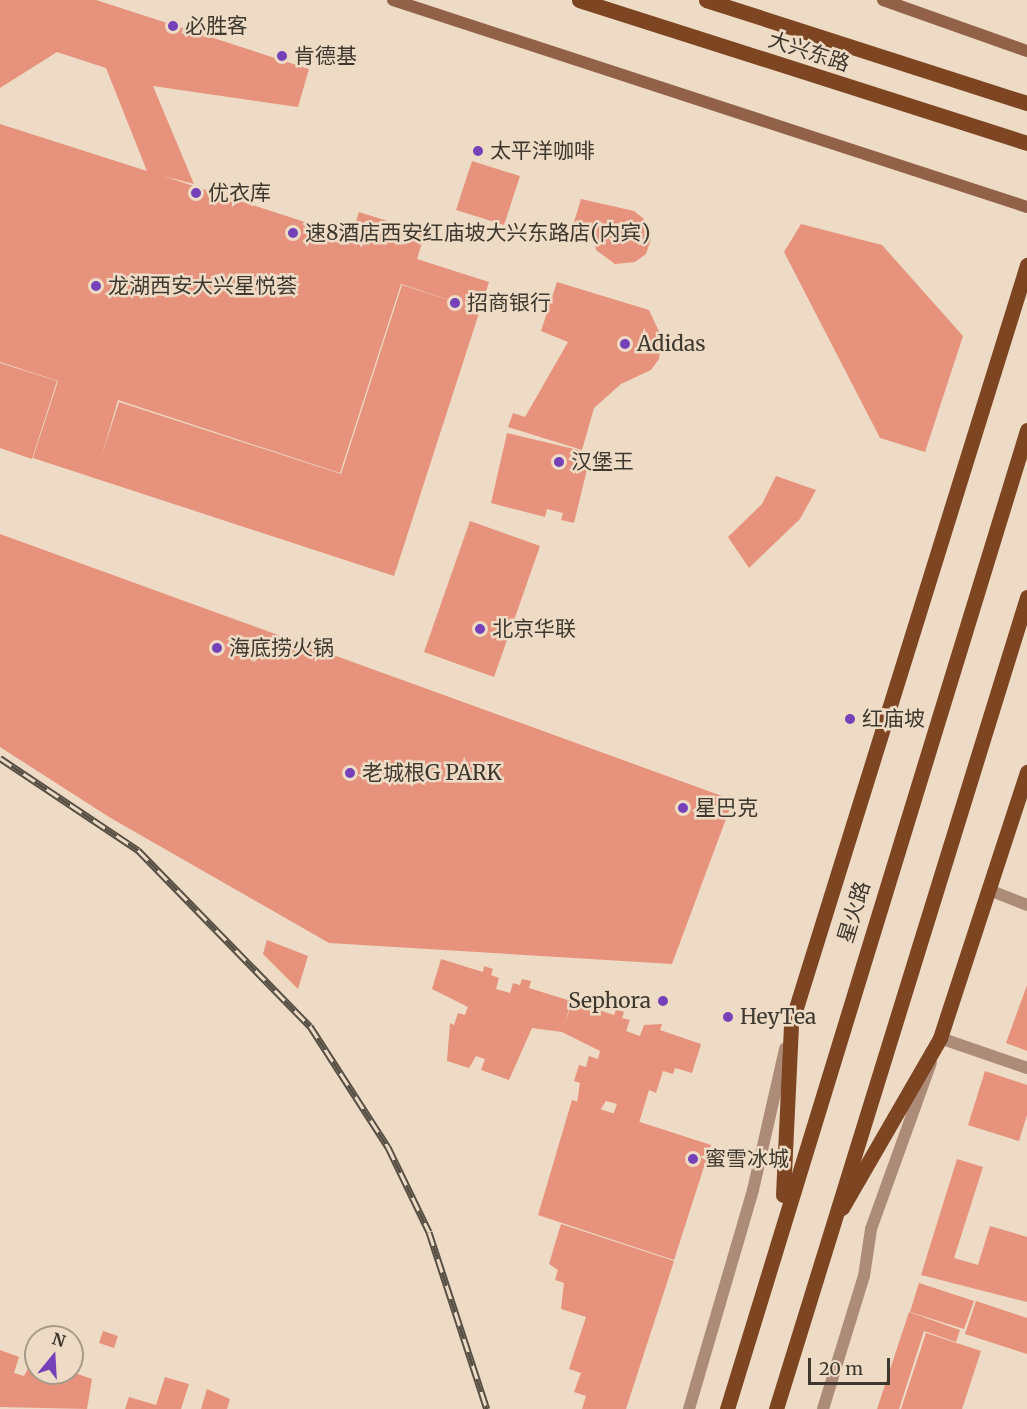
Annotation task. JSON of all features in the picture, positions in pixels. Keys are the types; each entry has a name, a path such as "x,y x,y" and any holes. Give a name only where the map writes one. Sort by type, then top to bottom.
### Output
{"main road":[{"path":"393,0 1027,207"},
{"name":"大兴东路","path":"579,0 1027,143"},
{"name":"大兴东路","path":"706,0 1027,103"},
{"path":"883,0 1027,51"},
{"path":"782,1216 791,1024 1027,265"},
{"name":"星火路","path":"727,1409 782,1216 1027,430"},
{"path":"776,1409 826,1236 1027,597"},
{"path":"826,1236 940,1038 1027,772"}],"street":[{"path":"989,890 1027,904"},
{"path":"689,1409 753,1190 791,1024"},
{"path":"823,1409 864,1275 871,1229 940,1038 1027,1068"}],"building":[{"path":"0,0 96,0 309,69 298,107 153,86 194,184 163,176 351,237 359,212 425,233 417,259 489,282 480,310 394,576 33,458 58,381 0,362 0,124 147,171 106,68 57,52 0,88","holes":["401,284 480,310 402,285 341,474 119,402 101,458 118,400 340,473"]},
{"path":"472,161 520,176 504,225 456,210"},
{"path":"581,199 634,211 644,219 651,239 646,254 635,262 615,264 596,250 594,238 578,240 574,222"},
{"path":"801,224 882,245 963,336 925,452 880,438 784,252"},
{"path":"557,282 649,310 661,336 659,359 651,370 621,384 594,408 582,450 508,427 513,413 525,417 568,342 541,331"},
{"path":"0,363 57,381 32,459 0,448"},
{"path":"507,433 591,453 574,523 561,520 563,513 547,509 545,517 491,503"},
{"path":"776,476 816,490 800,519 749,568 728,537 762,504"},
{"path":"470,521 540,546 494,677 424,652"},
{"name":"老城根G PARK","path":"0,534 733,800 672,964 329,943 109,817 0,747"},
{"path":"267,940 308,956 298,989 263,954"},
{"path":"441,959 483,972 484,966 493,969 491,975 499,978 496,989 510,993 513,983 520,985 522,979 531,981 529,988 571,1001 564,1027 572,1001 614,1015 616,1009 624,1012 622,1018 630,1020 626,1031 640,1036 644,1025 662,1024 660,1030 701,1044 692,1073 675,1068 673,1074 663,1071 656,1093 649,1090 639,1123 613,1115 617,1104 606,1101 600,1110 577,1103 580,1083 574,1081 579,1065 586,1067 589,1056 598,1059 600,1051 562,1032 532,1028 509,1080 481,1070 485,1059 476,1056 469,1068 447,1061 450,1023 454,1025 458,1013 465,1015 468,1007 432,989"},
{"path":"1027,985 1027,1051 1006,1043"},
{"path":"985,1071 1027,1085 1027,1115 1019,1141 968,1125"},
{"path":"572,1100 711,1145 674,1260 538,1215"},
{"path":"957,1159 983,1167 954,1258 978,1265 990,1226 1027,1237 1027,1302 921,1275"},
{"path":"561,1224 674,1261 626,1409 582,1409 586,1396 574,1392 581,1373 569,1369 586,1317 561,1309 564,1283 555,1280 558,1270 549,1264"},
{"path":"919,1283 974,1301 964,1329 910,1312"},
{"path":"976,1301 1027,1318 1027,1354 965,1334"},
{"path":"909,1312 960,1330 956,1342 924,1331 899,1409 877,1409"},
{"path":"103,1331 118,1336 114,1348 99,1343"},
{"path":"926,1333 981,1351 962,1409 901,1409"},
{"path":"0,1350 19,1357 14,1373 24,1376 24,1385 84,1385 84,1376 92,1379 87,1409 0,1407"},
{"path":"165,1377 189,1384 181,1409 125,1409 129,1397 156,1405"},
{"path":"207,1389 230,1399 227,1409 201,1409"}],"railway":[{"path":"0,758 138,850 310,1026 388,1147 429,1232 487,1409"}],"place":[{"name":"必胜客","path":"173,26"},
{"name":"肯德基","path":"282,56"},
{"name":"太平洋咖啡","path":"478,151"},
{"name":"优衣库","path":"196,193"},
{"name":"速8酒店西安红庙坡大兴东路店(内宾)","path":"293,233"},
{"name":"龙湖西安大兴星悦荟","path":"96,286"},
{"name":"招商银行","path":"455,303"},
{"name":"Adidas","path":"625,344"},
{"name":"汉堡王","path":"559,462"},
{"name":"北京华联","path":"480,629"},
{"name":"海底捞火锅","path":"217,648"},
{"name":"红庙坡","path":"850,719"},
{"name":"老城根G PARK","path":"350,773"},
{"name":"星巴克","path":"683,808"},
{"name":"Sephora","path":"663,1001"},
{"name":"HeyTea","path":"728,1017"},
{"name":"蜜雪冰城","path":"693,1159"}]}
